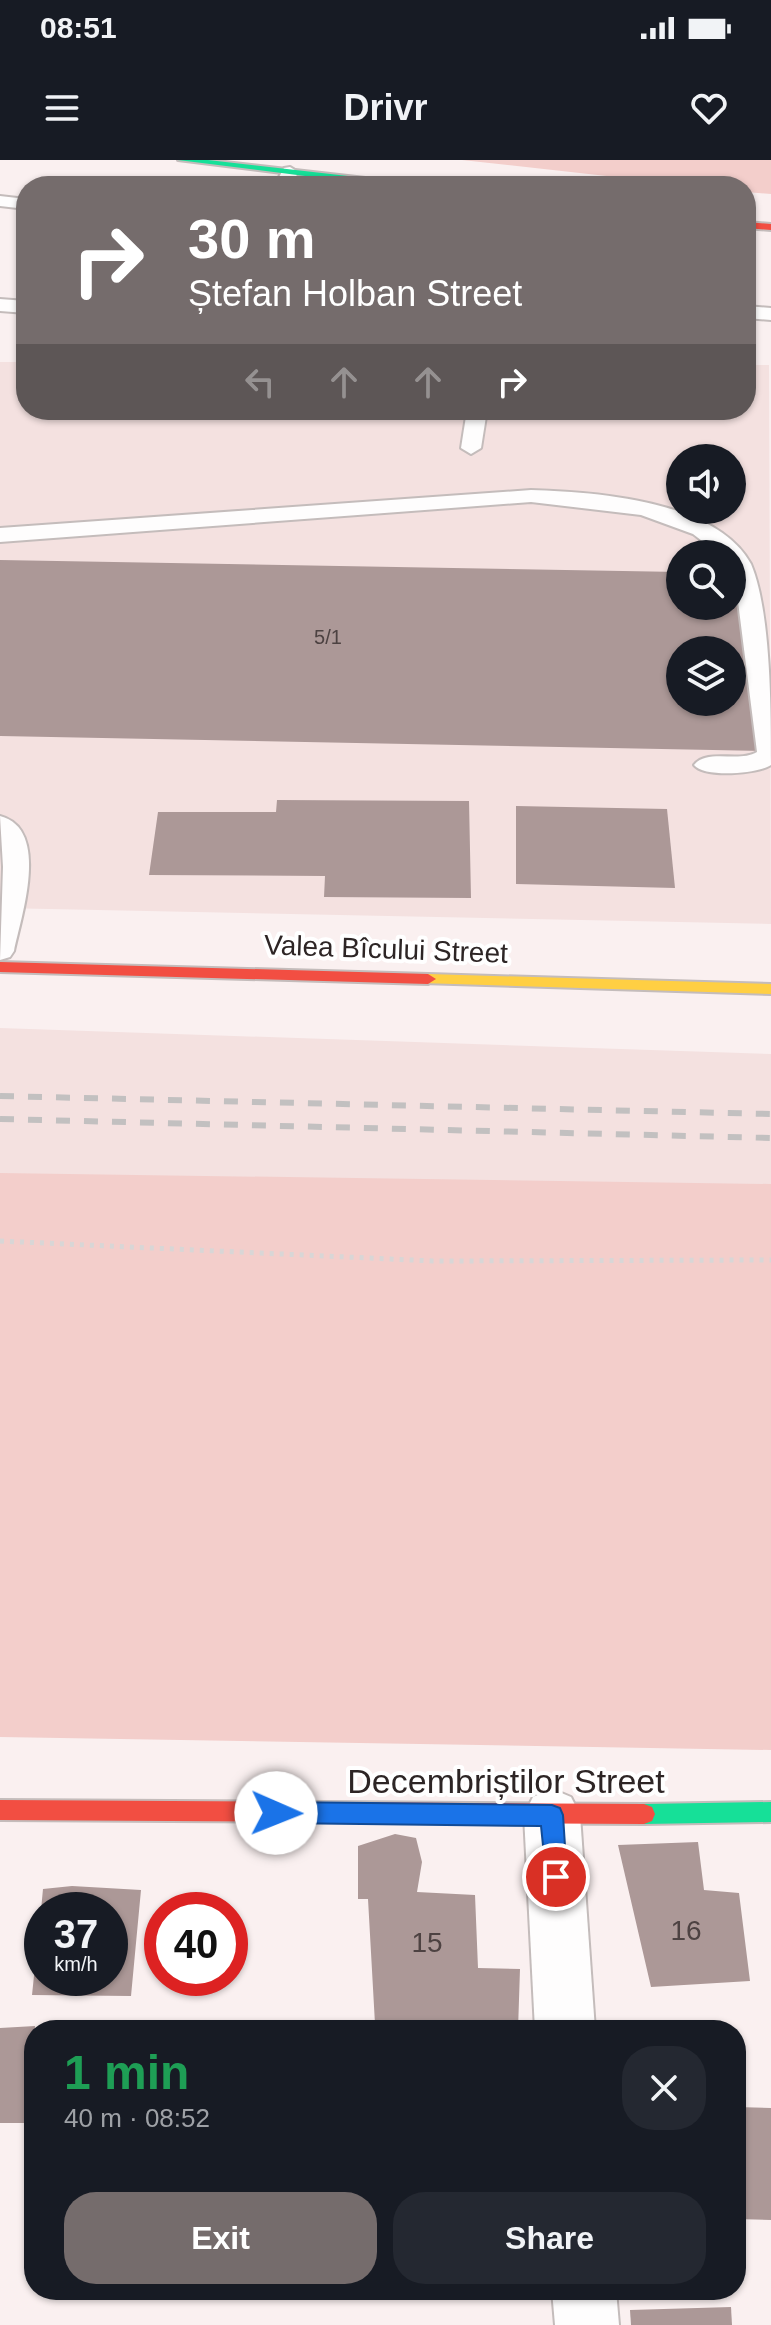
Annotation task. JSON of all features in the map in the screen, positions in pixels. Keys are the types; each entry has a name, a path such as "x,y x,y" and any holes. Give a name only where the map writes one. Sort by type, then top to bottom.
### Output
{"street":[{"path":"183,160 270,176"},
{"name":"Valea Bîcului Street","path":"0,967 771,989"},
{"name":"Decembriștilor Street","path":"0,1810 552,1815 771,1812"},
{"path":"552,1815 564,2020"},
{"path":"585,2300 587,2325"}],"lane":[{"path":"471,448 475,420"},
{"path":"0,535 531,496 569,497 656,513 697,527 714,538 728,549 744,575 769,755 755,764 707,765"},
{"path":"0,824 16,846 17,862 0,951"}],"path":[{"path":"0,1241 277,1251 433,1261 771,1260"}],"shaded area":[{"path":"462,160 771,160 771,194 756,193 756,176 606,176"},
{"path":"0,362 16,362 16,420 756,420 756,365 769,365 771,924 0,908"},
{"path":"0,1028 771,1054 771,1225 0,1216"},
{"path":"0,1173 771,1184 771,1750 0,1737"}],"building":[{"path":"0,560 666,572 666,620 745,620 765,751 0,736"},
{"path":"277,800 469,801 471,898 324,897 325,876 149,875 158,812 276,812"},
{"path":"516,806 667,809 675,888 516,884"},
{"path":"395,1834 416,1838 422,1862 417,1892 475,1895 478,1968 520,1969 518,2020 375,2020 368,1899 358,1899 358,1846"},
{"path":"698,1842 704,1890 739,1893 750,1981 651,1987 618,1845"},
{"path":"72,1886 141,1890 131,1996 128,1996 128,1892 43,1892 43,1889"},
{"path":"24,2027 24,2123 0,2123 0,2028"},
{"path":"746,2107 771,2108 771,2220 746,2219"},
{"path":"731,2307 732,2325 631,2325 630,2310"}],"railway":[{"path":"0,1096 771,1114"},
{"path":"0,1119 771,1138"}],"traffic: fast":[{"path":"183,160 322,176"},
{"path":"644,1814 771,1812"}],"traffic: slow":[{"path":"428,979 771,989"}],"traffic: jam":[{"path":"756,226 771,227"},
{"path":"0,967 428,979"},
{"path":"0,1810 644,1814"}],"route":[{"path":"276,1813 552,1815 556,1877"}]}
